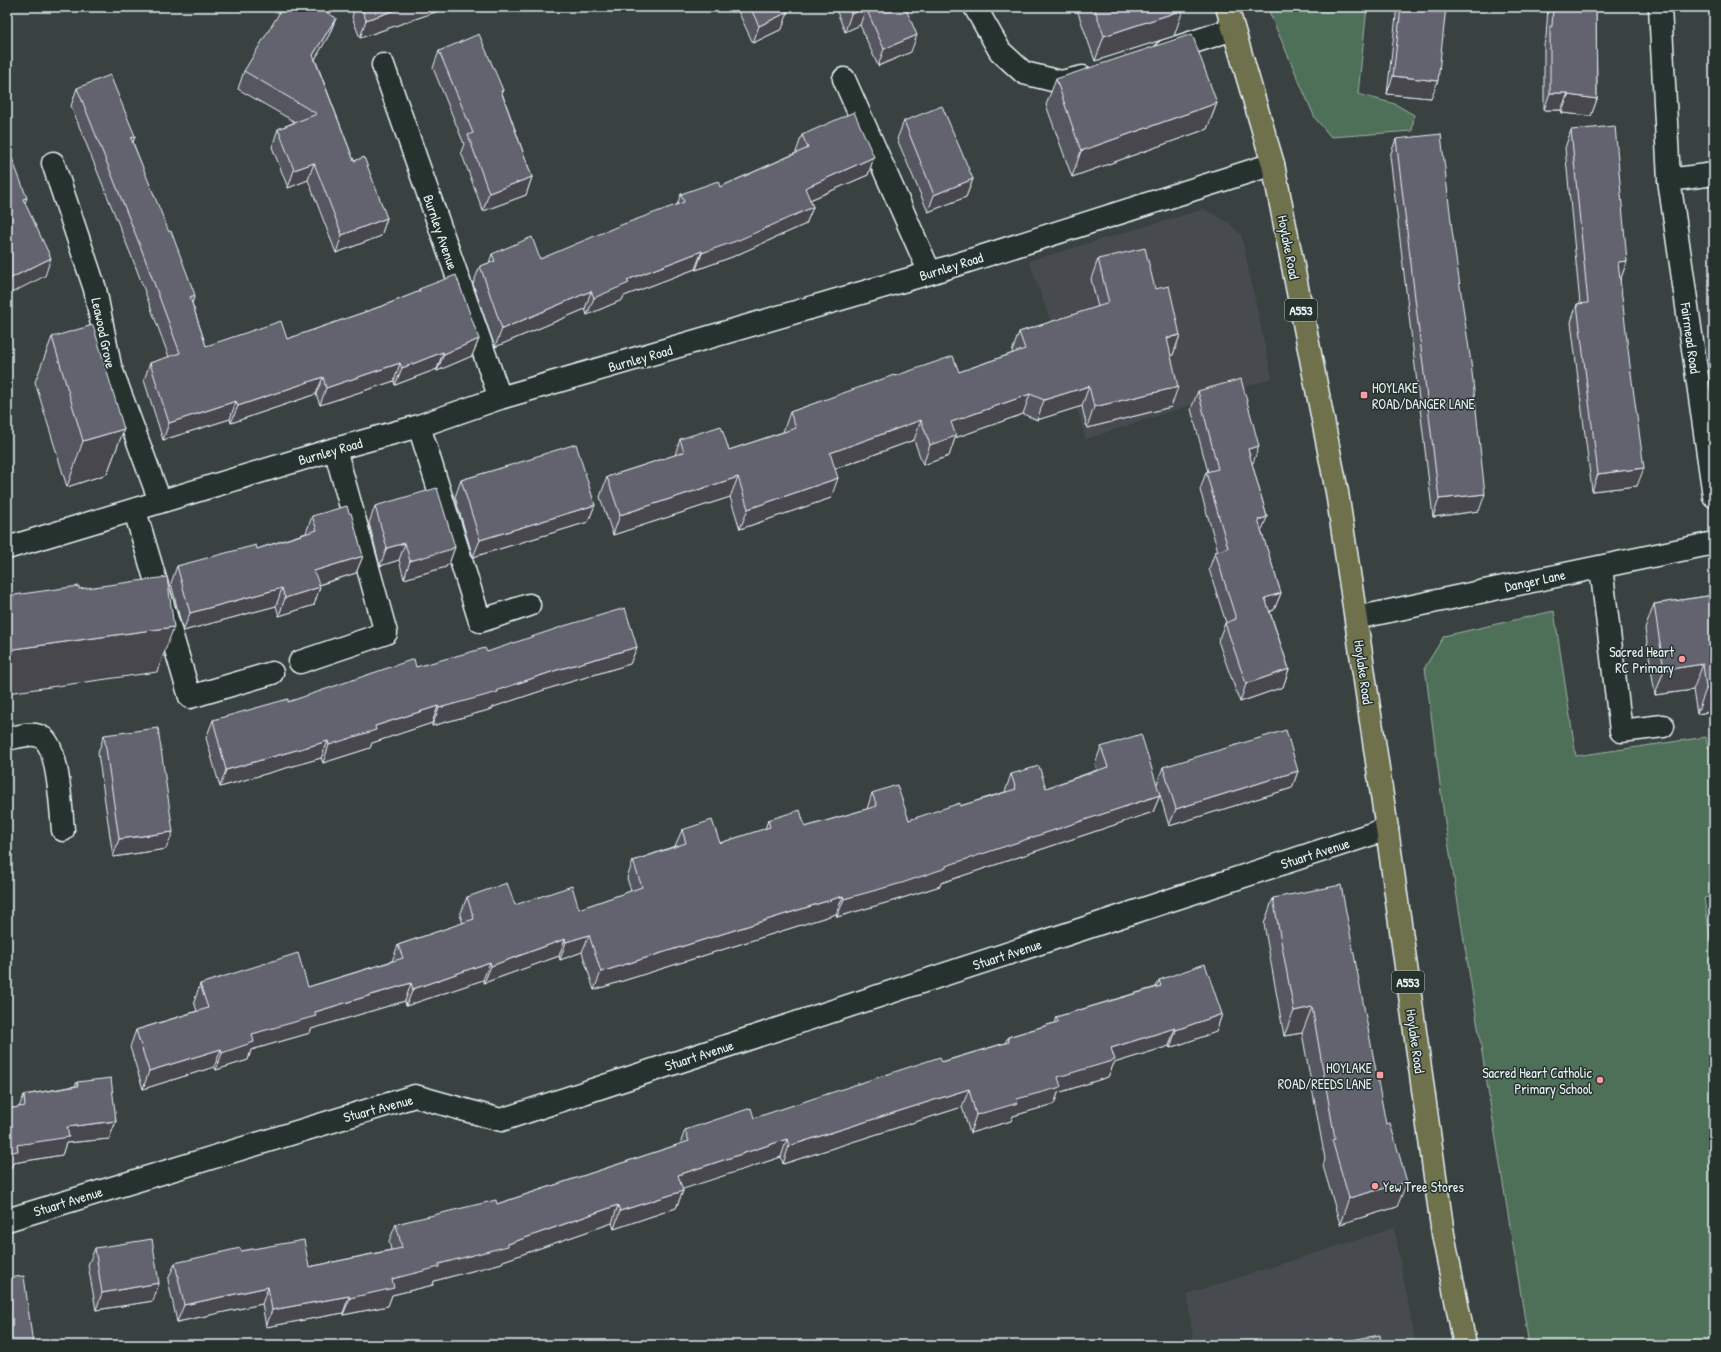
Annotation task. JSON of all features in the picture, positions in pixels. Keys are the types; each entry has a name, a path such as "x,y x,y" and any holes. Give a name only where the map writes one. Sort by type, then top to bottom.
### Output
{"main road":[{"name":"Hoylake Road","path":"1227,7 1273,164 1336,492 1387,829 1443,1234 1465,1345"}],"street":[{"path":"975,7 1000,51 1024,73 1061,82 1106,72"},
{"name":"Fairmead Road","path":"1660,7 1668,180 1714,496"},
{"path":"1150,57 1233,29"},
{"name":"Burnley Avenue","path":"383,65 500,398"},
{"path":"844,80 930,273"},
{"name":"Leawood Grove","path":"53,163 95,289 110,366 160,502"},
{"name":"Burnley Road","path":"7,548 135,511 335,449 419,426 500,398 930,273 1273,164"},
{"path":"1668,180 1714,174"},
{"path":"419,426 480,621 529,605"},
{"path":"300,662 386,633 335,449"},
{"path":"135,511 190,697 272,673"},
{"name":"Danger Lane","path":"1356,618 1714,543"},
{"path":"1601,566 1622,731 1663,726"},
{"path":"7,739 34,735 43,738 50,748 56,768 63,830"},
{"name":"Stuart Avenue","path":"7,1220 415,1096 501,1120 1387,829"}],"shaded area":[{"path":"1204,209 1229,223 1241,235 1272,378 1086,439 1053,328 1029,261"},
{"path":"1394,1228 1416,1345 1194,1345 1187,1294"}],"green space":[{"path":"1267,7 1367,7 1358,94 1395,104 1414,115 1412,131 1331,137 1315,118"},
{"name":"Sacred Heart Catholic Primary School","path":"1554,611 1576,756 1706,737 1708,748 1714,747 1714,896 1704,898 1714,961 1714,1345 1529,1345 1444,816 1425,667 1444,636"}],"building":[{"path":"283,7 318,7 336,18 313,55 354,161 364,157 387,218 342,235 314,163 294,170 278,129 317,114 244,71"},
{"path":"361,7 405,7 366,20"},
{"path":"750,7 786,7 788,12 759,26"},
{"path":"849,7 905,7 917,35 884,49 866,8 851,14"},
{"path":"1094,7 1182,7 1183,10 1104,36"},
{"path":"1401,7 1446,7 1438,81 1393,76"},
{"path":"1553,7 1596,7 1597,99 1568,95 1568,93 1550,93 1550,26 1552,26"},
{"path":"479,34 503,90 501,91 532,177 489,193 468,135 473,133 439,51"},
{"path":"1192,34 1217,103 1081,151 1056,79"},
{"path":"110,75 135,136 131,138 169,232 171,231 195,295 190,297 206,346 281,321 287,339 385,305 420,291 419,289 456,275 479,339 444,354 443,352 402,368 400,363 326,388 323,377 238,406 236,401 169,423 150,363 180,353 141,248 77,88"},
{"path":"942,106 973,179 934,195 904,121"},
{"path":"854,112 874,157 805,188 813,207 739,240 702,253 702,251 627,280 629,283 594,298 591,291 502,329 480,266 495,261 492,254 532,237 540,259 621,225 684,202 681,194 718,181 720,187 808,148 802,135"},
{"path":"1615,126 1627,261 1618,262 1644,468 1598,474 1577,304 1588,303 1571,130"},
{"path":"1441,134 1452,230 1471,363 1485,494 1439,499 1396,139"},
{"path":"7,145 27,198 23,199 51,258 7,280"},
{"path":"1145,248 1155,289 1169,286 1180,335 1167,338 1178,387 1094,407 1089,386 1044,400 1030,394 951,422 956,436 930,445 921,420 830,453 838,478 748,509 738,477 620,515 607,477 684,452 680,439 721,426 729,450 796,428 790,412 894,375 895,376 953,356 959,372 1025,349 1019,332 1109,303 1098,259"},
{"path":"93,325 124,429 83,441 52,337"},
{"path":"1241,379 1259,446 1248,449 1267,517 1258,520 1281,593 1265,598 1289,669 1246,684 1225,623 1236,619 1215,552 1228,548 1206,472 1218,469 1198,391"},
{"path":"576,444 595,505 480,540 461,480"},
{"path":"437,488 455,547 410,561 405,543 387,548 375,506"},
{"path":"347,506 349,513 351,513 363,556 314,571 320,587 285,598 282,588 190,613 177,566 256,545 257,549 317,530 312,516"},
{"path":"167,577 174,627 7,650 7,596 79,586 79,589"},
{"path":"1714,595 1714,687 1706,689 1703,664 1664,670 1654,604"},
{"path":"625,608 637,647 557,670 498,690 498,692 439,708 438,706 375,726 376,730 329,745 328,741 226,770 213,720 288,699 288,702 414,659 416,667 485,648 487,652 564,626"},
{"path":"158,728 173,832 119,839 104,735"},
{"path":"1286,730 1298,771 1176,809 1163,767"},
{"path":"1141,734 1160,795 946,866 946,868 902,883 844,899 843,896 601,972 589,935 566,942 565,939 491,966 490,962 413,989 411,983 315,1012 316,1016 252,1034 254,1042 222,1053 221,1049 149,1071 136,1030 208,1008 200,984 298,953 308,987 403,958 398,945 474,919 467,897 507,883 515,905 572,886 579,909 642,887 633,861 686,843 682,830 712,820 720,843 770,827 768,820 800,810 805,827 877,806 872,793 897,785 909,820 960,803 960,806 1016,789 1011,774 1039,766 1046,788 1108,767 1101,747"},
{"path":"1341,885 1386,1124 1390,1123 1407,1182 1349,1198 1332,1140 1335,1139 1312,1007 1294,1011 1273,898"},
{"path":"1205,964 1222,1014 1176,1030 1175,1028 1111,1048 1115,1060 1058,1077 1061,1087 1017,1099 1018,1103 976,1115 969,1089 789,1146 787,1139 678,1175 683,1191 620,1211 618,1205 508,1244 508,1246 439,1264 439,1267 392,1279 394,1288 350,1298 349,1296 272,1310 268,1287 184,1305 175,1263 240,1248 241,1251 304,1240 309,1267 402,1248 396,1224 496,1200 497,1204 689,1141 685,1130 751,1108 754,1118 940,1057 942,1062 1009,1042 1008,1037 1058,1022 1056,1017 1161,986 1159,980"},
{"path":"111,1078 116,1121 67,1127 69,1137 17,1145 18,1151 7,1153 7,1109 25,1106 24,1095 78,1086 77,1082"},
{"path":"152,1239 159,1283 102,1293 95,1248"},
{"path":"24,1276 33,1345 7,1345 7,1278"},
{"path":"1380,1335 1381,1345 1323,1345"}],"place":[{"name":"HOYLAKE ROAD/DANGER LANE","path":"1364,395"},
{"name":"Sacred Heart RC Primary","path":"1682,659"},
{"name":"HOYLAKE ROAD/REEDS LANE","path":"1380,1075"},
{"name":"Sacred Heart Catholic Primary School","path":"1600,1080"},
{"name":"Yew Tree Stores","path":"1375,1186"}]}
